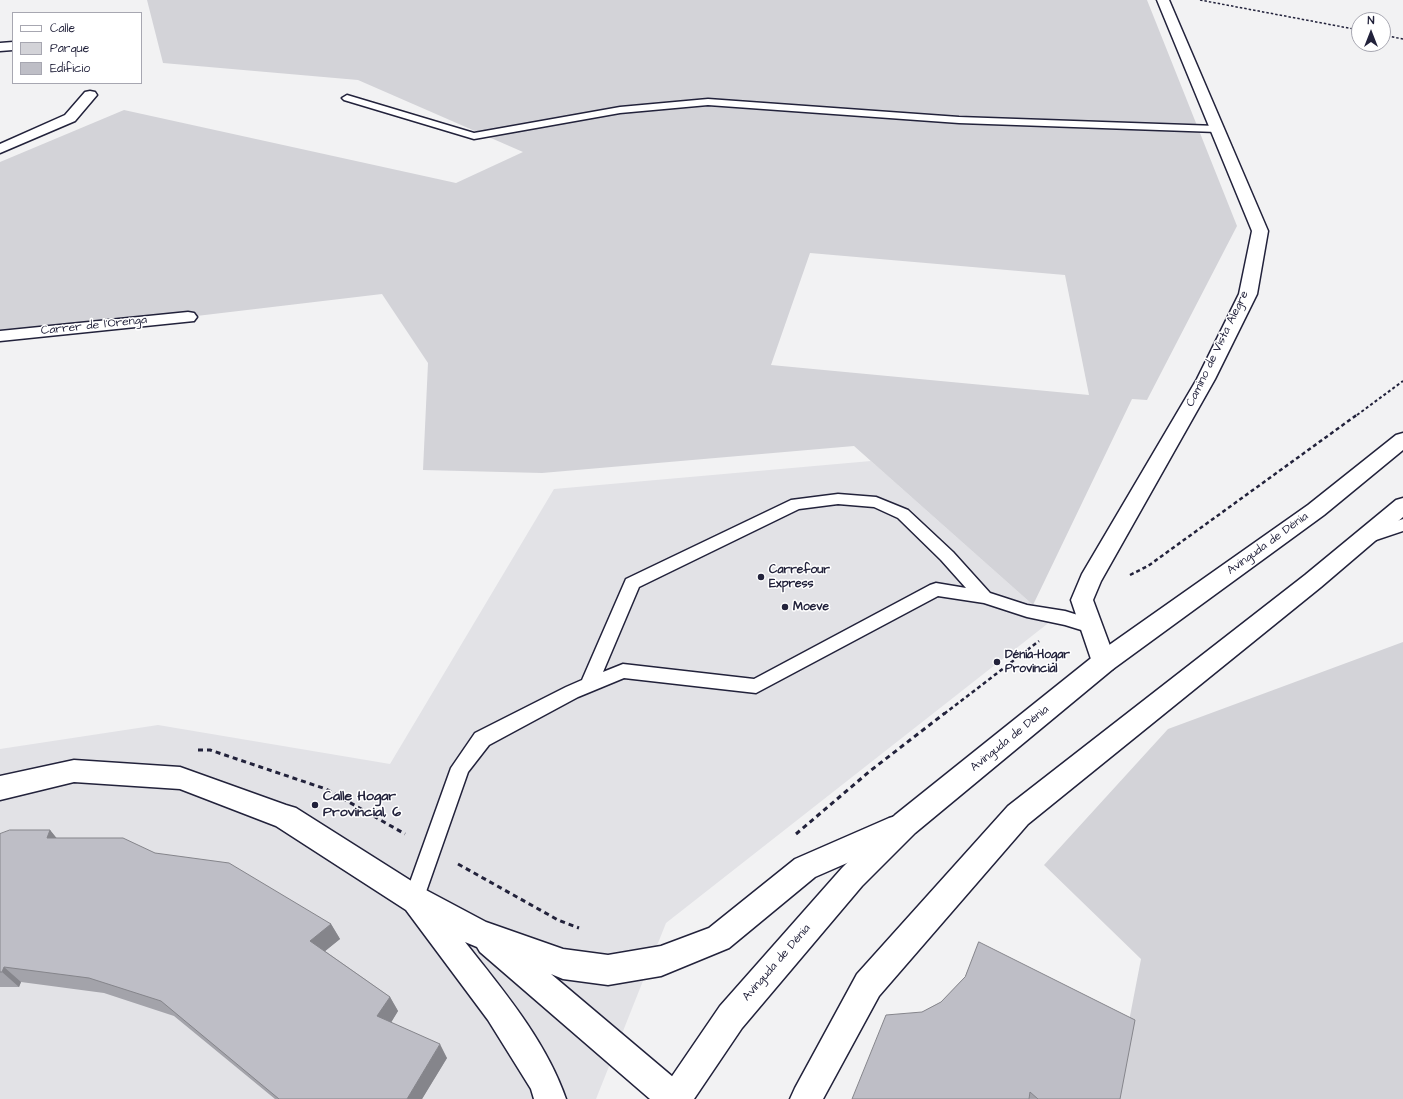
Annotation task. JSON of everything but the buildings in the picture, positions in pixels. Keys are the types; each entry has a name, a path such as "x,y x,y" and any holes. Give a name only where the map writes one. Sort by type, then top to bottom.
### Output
{"main road":[{"name":"Camino de Vista Alegre","path":"1082,600 1090,580 1206,379 1248,294 1260,231 1163,0"},
{"path":"0,47 12,46"},
{"path":"0,149 70,118 90,95"},
{"name":"Carrer de l'Orenga","path":"0,336 188,317"},
{"name":"Avinguda de Dénia","path":"675,1099 731,1017 852,877 905,824 1104,662 1316,510 1403,440"},
{"path":"806,1099 868,985 1018,815 1307,586 1403,505"},
{"path":"1082,600 1104,662"},
{"path":"0,788 74,771 180,778 286,817 414,898 478,933 563,964 608,970 662,961 719,938 805,868 905,824"},
{"path":"414,898 499,1009 544,1081 550,1099"},
{"path":"478,933 675,1099"}],"lane":[{"path":"347,98 474,136 620,110 708,102 959,120 1218,129"},
{"path":"588,686 632,583 796,504 838,499 876,502 903,514 947,556 984,597"},
{"path":"1364,538 1403,525"},
{"path":"414,898 460,768 482,739 572,692 623,671 756,686 936,589 984,597 1027,611 1065,618 1091,626"}],"path":[{"path":"1200,0 1351,28"},
{"path":"1391,37 1403,39"},
{"path":"1082,600 1148,566 1403,381"},
{"path":"793,836 870,771 1051,632 1065,618"},
{"path":"195,749 210,750 326,789 558,920 585,931"}],"shaded area":[{"path":"871,461 1051,621 666,923 596,1099 0,1099 0,749 158,725 390,764 554,489"}],"green space":[{"path":"147,0 1147,0 1237,226 1147,400 1132,399 1033,605 854,446 542,473 423,470 428,363 382,294 188,317 0,336 0,162 124,110 456,183 523,152 358,80 163,63","holes":["810,253 1065,275 1089,395 771,365"]},
{"path":"1403,642 1403,1099 1114,1099 1141,959 1044,865 1168,729"}],"place":[{"name":"Carrefour Express","path":"761,577"},
{"name":"Moeve","path":"785,607"},
{"name":"Dénia-Hogar Provincial","path":"997,662"},
{"name":"Calle Hogar Provincial, 6","path":"315,805"}]}
